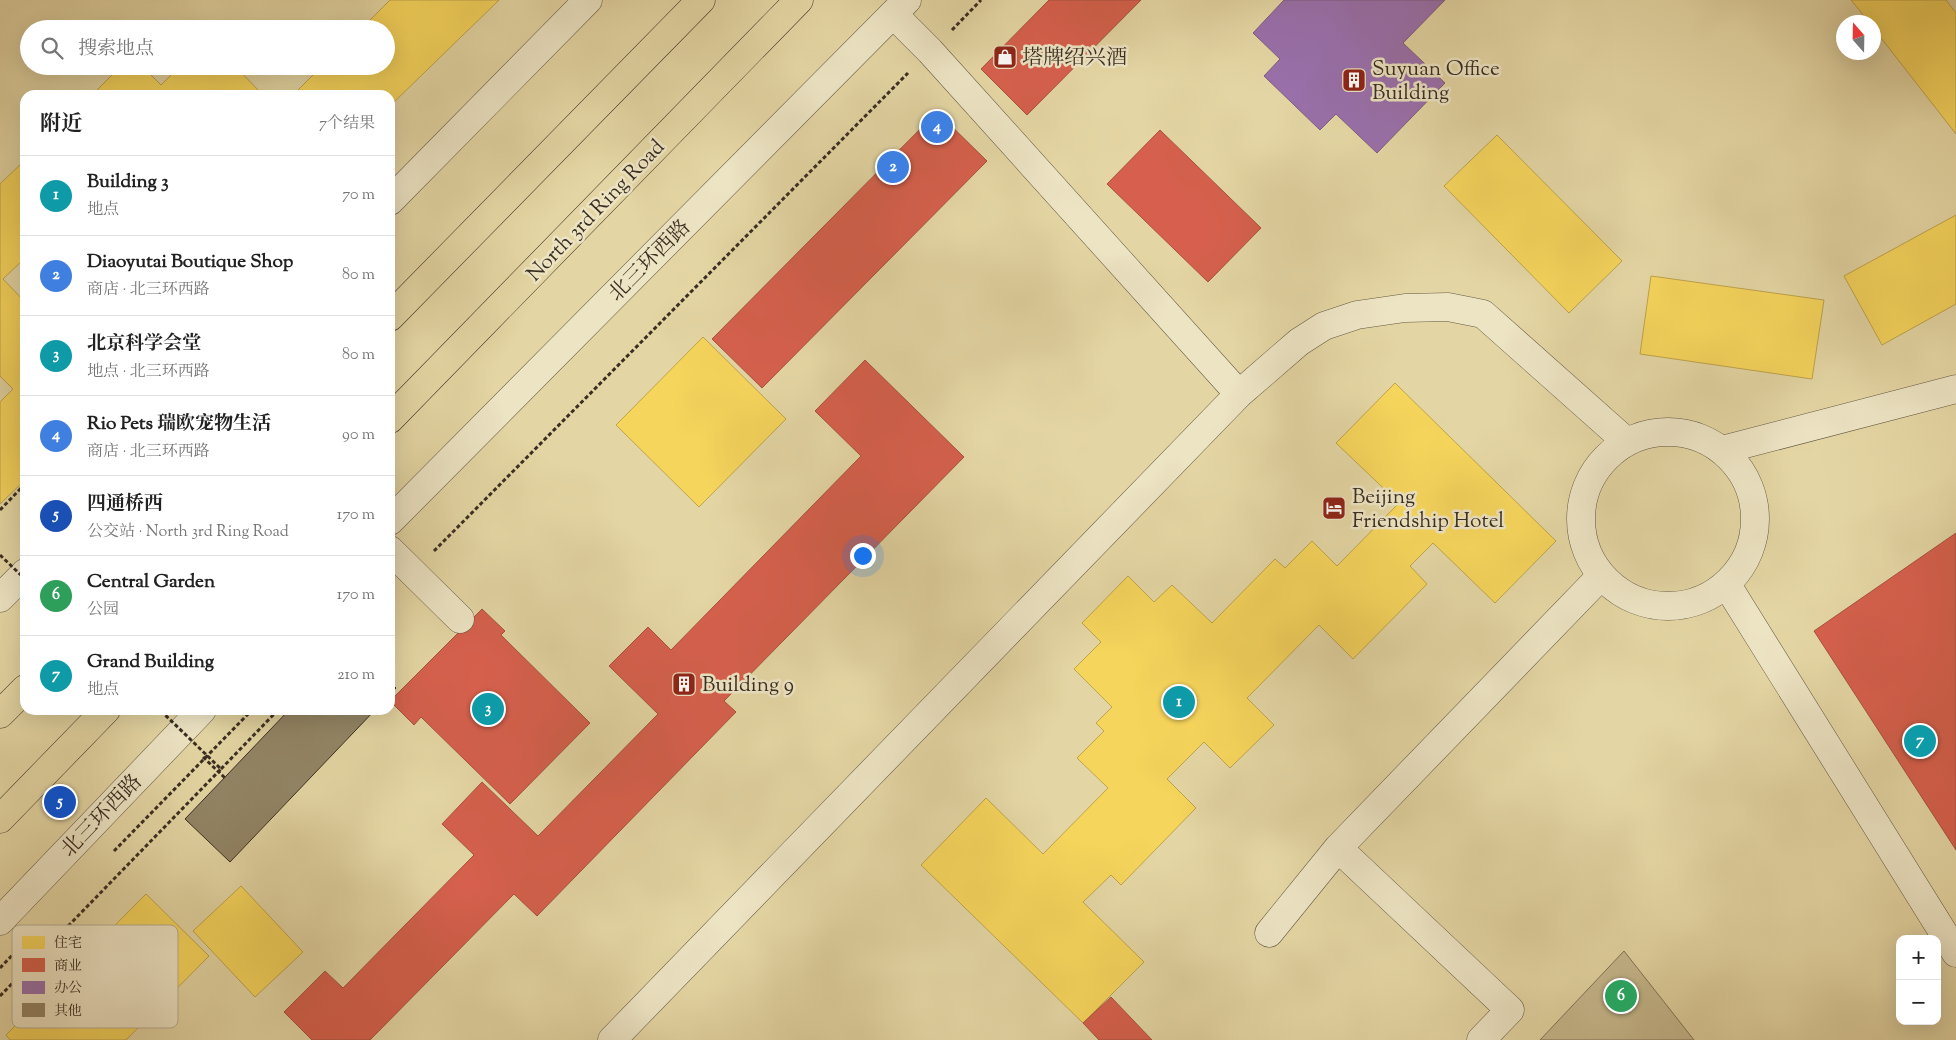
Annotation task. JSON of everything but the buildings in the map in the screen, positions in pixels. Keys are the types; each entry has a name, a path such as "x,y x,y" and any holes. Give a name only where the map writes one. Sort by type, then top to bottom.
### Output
{"highway":[{"path":"395,312 701,0"},
{"name":"North 3rd Ring Road","path":"395,415 799,0"},
{"path":"0,714 20,694"},
{"path":"0,819 101,715"}],"street":[{"path":"395,196 588,0"},
{"path":"900,7 930,52 1239,394"},
{"name":"北三环西路","path":"395,516 900,7"},
{"path":"612,1040 1239,394 1299,342 1324,326 1357,315 1405,308 1448,307 1483,314 1627,442"},
{"path":"1722,450 1956,390"},
{"path":"1666,432 1686,434 1705,440 1722,450 1736,463 1746,480 1753,497 1756,516 1749,554 1739,571 1727,585 1710,596 1692,604 1672,607 1652,605 1624,594 1601,576 1590,560 1583,541 1580,522 1582,503 1588,484 1598,468 1611,453 1627,442 1646,435 1666,432"},
{"path":"395,555 460,619"},
{"path":"1268,933 1338,848 1601,576"},
{"path":"0,598 20,577"},
{"path":"1727,585 1956,953"},
{"name":"北三环西路","path":"0,921 197,715"},
{"path":"1338,848 1510,1010 1481,1040"}],"path":[{"path":"412,574 981,0"},
{"path":"0,510 20,489"},
{"path":"0,555 20,574"},
{"path":"165,715 221,769"},
{"path":"109,856 247,715"},
{"path":"69,925 273,715"},
{"path":"0,968 12,956"},
{"path":"0,996 12,984"}],"shaded area":[{"path":"1624,951 1694,1040 1540,1040"}],"place":[{"name":"塔牌绍兴酒","path":"1005,57"},
{"name":"Suyuan Office Building","path":"1354,80"},
{"name":"Rio Pets 瑞欧宠物生活","path":"937,127"},
{"name":"Diaoyutai Boutique Shop","path":"893,167"},
{"name":"Beijing Friendship Hotel","path":"1334,508"},
{"name":"Building 9","path":"684,684"},
{"name":"Building 3","path":"1179,702"},
{"name":"北京科学会堂","path":"488,709"},
{"name":"Grand Building","path":"1920,741"},
{"name":"四通桥西","path":"60,802"},
{"name":"Central Garden","path":"1621,996"}]}
